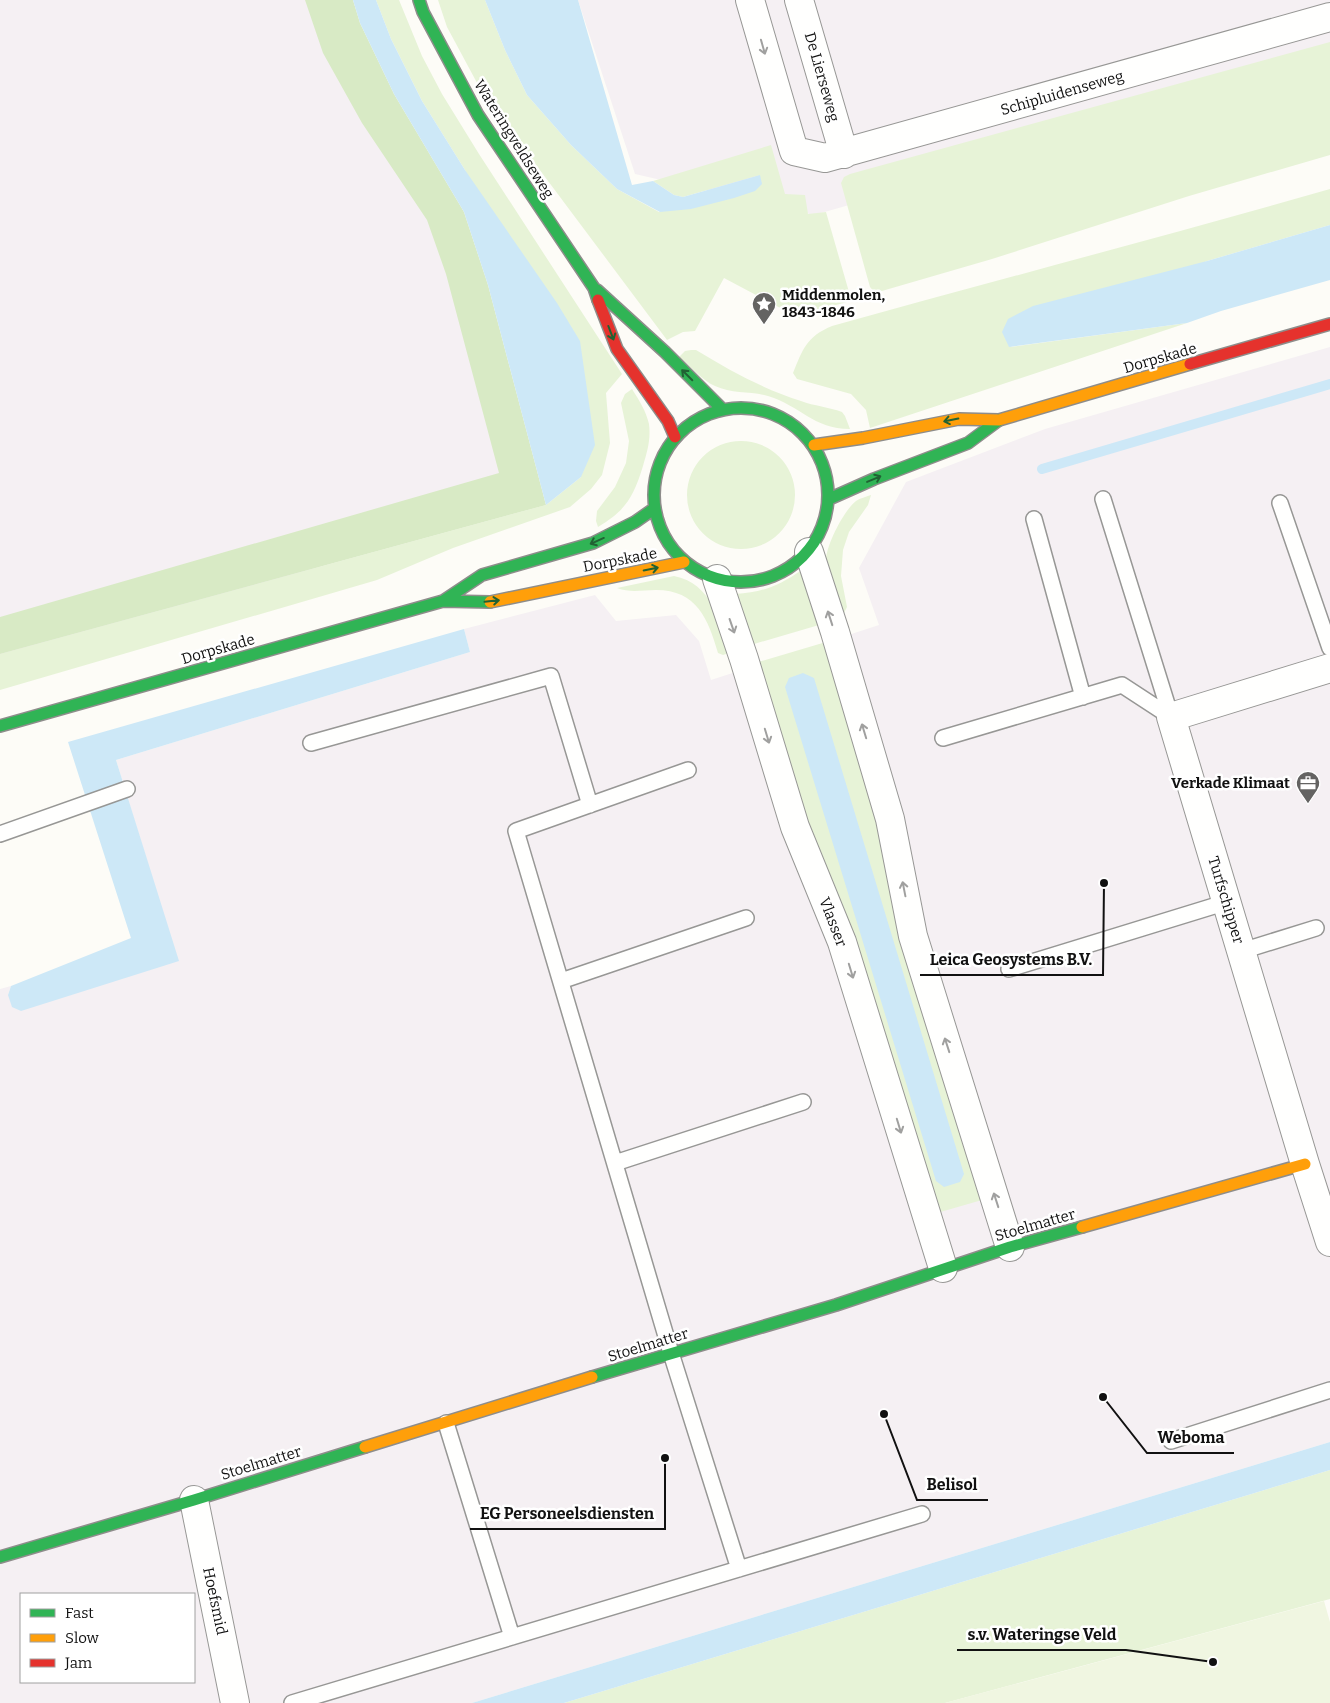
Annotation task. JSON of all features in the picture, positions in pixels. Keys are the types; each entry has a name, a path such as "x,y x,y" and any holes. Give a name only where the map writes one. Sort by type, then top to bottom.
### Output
{"street":[{"name":"Wateringveldseweg","path":"419,0 423,12 478,115 594,288 617,349 668,421 675,437"},
{"name":"Schipluidenseweg","path":"750,0 794,152 825,158 1330,18"},
{"name":"De Lierseweg","path":"799,0 844,154"},
{"name":"Wateringveldseweg","path":"594,288 653,341 722,409"},
{"name":"Dorpskade","path":"814,445 863,438 959,419 999,420 1330,324"},
{"path":"742,407 764,410 783,417 800,429 814,445 823,461 828,480 829,499 823,527 808,552 782,572 750,582 717,580 684,562 670,546 660,528 654,508 654,483 662,459 675,437 696,420 722,409 742,407"},
{"name":"Dorpskade","path":"829,499 968,442 999,420"},
{"name":"Dorpskade","path":"443,601 482,575 593,544 636,522 654,508"},
{"path":"808,552 835,632 890,819 913,936 1010,1246"},
{"name":"Dorpskade","path":"0,726 443,601 492,602 684,562"},
{"name":"Vlasser","path":"717,580 744,659 795,827 842,942 943,1268"},
{"path":"1171,717 1330,668"},
{"name":"Turfschipper","path":"1171,717 1330,1242"},
{"name":"Stoelmatter","path":"0,1557 194,1500 671,1353 836,1305 1010,1246 1117,1218 1305,1164"},
{"name":"Hoefsmid","path":"194,1500 236,1703"}],"lane":[{"path":"1103,500 1171,717"},
{"path":"1280,503 1330,648"},
{"path":"1034,519 1083,697"},
{"path":"311,743 551,676 590,805"},
{"path":"943,738 1122,685 1171,717"},
{"path":"688,770 516,831 671,1353 739,1569"},
{"path":"0,834 127,789"},
{"path":"1008,969 1227,902"},
{"path":"561,981 746,918"},
{"path":"1242,951 1316,928"},
{"path":"615,1163 803,1102"},
{"path":"1171,1441 1330,1390"},
{"path":"446,1422 512,1637"},
{"path":"292,1703 922,1514"}],"shaded area":[{"path":"0,0 342,0 540,494 0,672"},
{"path":"578,0 1330,0 1330,68 814,215 635,174"},
{"path":"1330,347 1330,1442 472,1703 0,1703 0,989 11,986 8,995 178,961 116,760 470,652 464,629 595,595 616,621 676,615 699,641 711,680 879,625 859,568 906,482 1045,429"}],"green space":[{"path":"305,0 353,0 360,23 394,94 464,212 488,285 546,505 0,654 0,617 499,473 446,274 427,220 362,123 323,53"},
{"path":"376,0 399,0 422,56 442,94 622,374 606,393 610,443 602,475 591,489 570,507 453,548 377,580 0,690 0,654 546,505 581,477 465,170 422,101 391,39"},
{"path":"438,0 485,0 505,50 527,95 571,145 617,189 659,212 760,175 683,197 674,195 653,181 771,145 785,194 805,195 808,214 826,212 849,292 847,302 814,311 801,319 724,278 695,331 683,332 667,340 483,94 447,27"},
{"path":"1330,42 1330,155 1189,196 992,259 875,293 870,287 841,183 844,177"},
{"path":"1330,189 1330,225 1207,261 1010,347 1187,323 870,428 866,410 851,394 797,379 793,373 806,345 816,335 832,326"},
{"path":"696,350 734,372 773,391 806,403 842,412 850,429 837,428 816,421 790,405 768,396 721,389 710,384 679,357 685,351"},
{"path":"632,389 640,401 649,424 647,451 632,495 622,509 598,527 596,521 597,511 615,487 626,463 629,441 621,403 625,394"},
{"path":"741,441 762,445 779,457 791,474 795,495 791,516 779,533 762,545 741,549 720,545 703,533 691,516 687,495 691,474 703,457 720,445"},
{"path":"871,495 868,505 849,532 843,550 841,576 847,607 839,619 829,583 826,562 829,547 846,512 858,500"},
{"path":"802,570 819,625 754,644 735,594 754,592 770,587"},
{"path":"674,576 687,580 706,595 719,617 732,652 723,655 718,653 705,618 691,601 682,595 670,591 631,591 617,588"},
{"path":"826,642 982,1200 937,1213 755,663"},
{"path":"1330,1470 1330,1599 945,1703 564,1703"},
{"path":"1324,1601 1330,1622 1330,1703 945,1703"}],"water":[{"path":"353,0 376,0 391,39 422,101 465,170 557,303 580,341 595,445 581,477 546,505 488,285 464,212 394,94 360,23"},
{"path":"485,0 578,0 632,185 653,181 674,195 683,197 760,175 762,184 755,191 734,198 691,209 660,212 617,189 571,145 527,95 505,50"},
{"path":"1330,225 1330,280 1221,311 1187,323 1009,347 1002,332 1008,319 1033,306 1207,261"},
{"path":"464,629 470,652 116,760 179,961 21,1011 12,1007 8,995 11,986 131,938 68,742"},
{"path":"803,673 814,678 964,1174 960,1182 944,1187 936,1181 785,687 789,678"},
{"path":"1330,1442 1330,1470 564,1703 472,1703"}],"waterway":[{"path":"1042,469 1330,384"}],"traffic: fast":[{"path":"419,0 423,12 478,115 594,288 598,300"},
{"path":"597,290 665,352 722,409"},
{"path":"750,408 774,414 790,422 803,433 814,446 822,462 827,478 828,495 827,512 822,528 814,544 803,557 790,568 766,579 750,582 732,582 716,579 692,568 668,544 655,512 654,486 657,470 668,446 692,422 724,409 750,408"},
{"path":"829,499 874,479 968,443 999,420"},
{"path":"443,601 482,575 593,543 635,522 655,508"},
{"path":"0,726 443,601 490,602"},
{"path":"592,1377 836,1305 1010,1247 1082,1227"},
{"path":"0,1557 365,1447"}],"traffic: slow":[{"path":"814,445 863,438 959,419 999,420 1190,364"},
{"path":"490,602 684,562"},
{"path":"1082,1227 1305,1164"},
{"path":"365,1447 592,1377"}],"traffic: jam":[{"path":"598,300 617,349 668,421 675,437"},
{"path":"1190,364 1330,324"}],"place":[{"name":"Middenmolen, 1843-1846","path":"764,325"},
{"name":"Verkade Klimaat","path":"1308,804"},
{"name":"Leica Geosystems B.V.","path":"1104,883"},
{"name":"Weboma","path":"1103,1397"},
{"name":"Belisol","path":"884,1414"},
{"name":"EG Personeelsdiensten","path":"665,1458"},
{"name":"s.v. Wateringse Veld","path":"1213,1662"}]}
